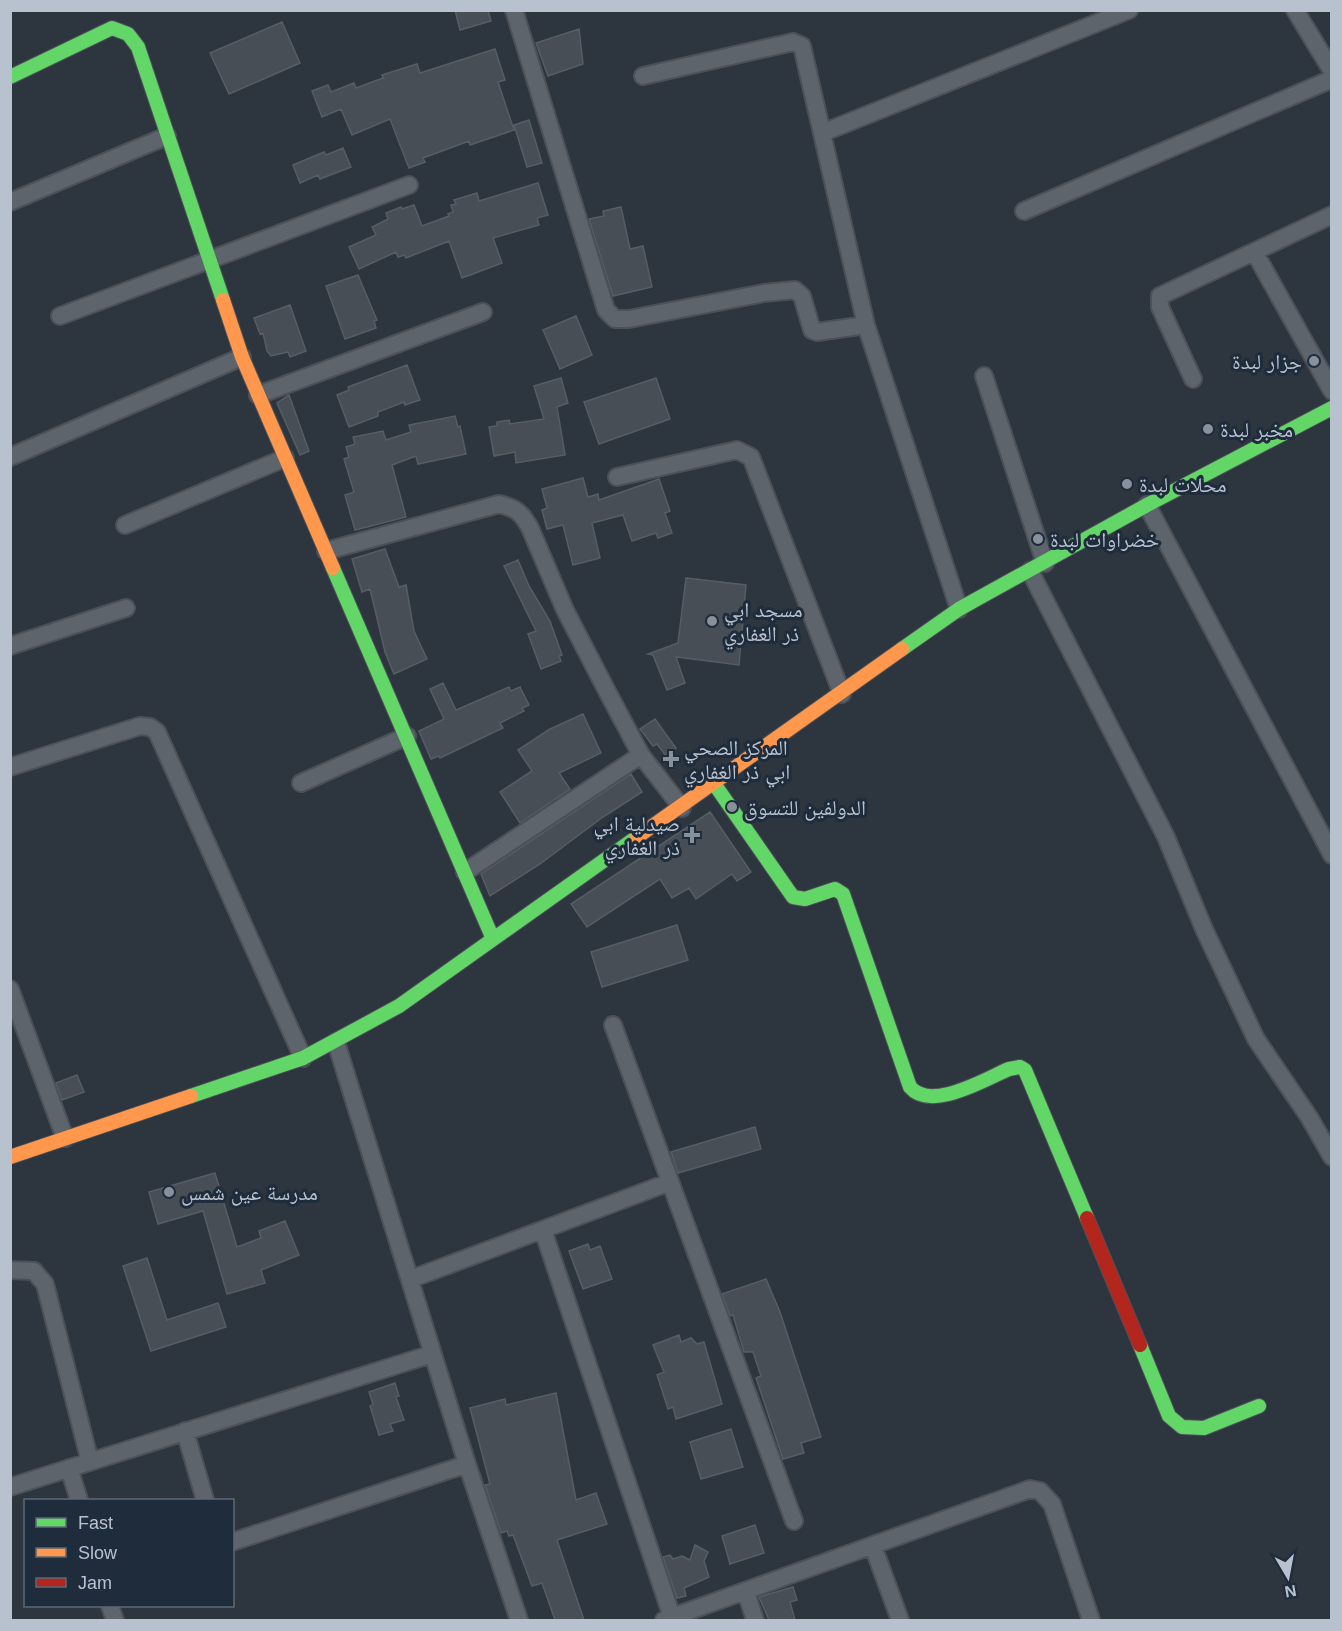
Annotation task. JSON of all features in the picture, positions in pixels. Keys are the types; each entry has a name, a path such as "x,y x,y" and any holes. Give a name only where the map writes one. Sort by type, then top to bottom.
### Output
{"street":[{"path":"514,10 606,310 615,319 629,319 764,293 795,290 802,296 812,330 817,332 866,325"},
{"path":"822,133 1129,10"},
{"path":"1295,10 1332,70"},
{"path":"10,77 111,28 124,30 132,35 242,357 493,939"},
{"path":"644,76 798,43 802,46 866,325 959,609"},
{"path":"1024,211 1332,80"},
{"path":"10,202 167,136"},
{"path":"60,316 409,185"},
{"path":"1193,380 1160,307 1160,296 1332,215"},
{"path":"1255,253 1332,391"},
{"path":"258,395 483,312"},
{"path":"10,457 242,357"},
{"path":"984,376 1038,567 1167,837 1204,929 1256,1039 1309,1117 1332,1157"},
{"path":"10,1157 303,1058 336,1042 399,1006 715,785 959,609 1147,505 1332,408"},
{"path":"618,477 738,450 751,457 842,694"},
{"path":"125,525 285,458"},
{"path":"326,551 499,504 515,508 523,515 530,528 565,610 641,755 682,808"},
{"path":"1147,505 1332,855"},
{"path":"10,646 126,608"},
{"path":"10,767 140,726 150,727 157,732 303,1058"},
{"path":"301,783 407,736"},
{"path":"465,872 641,755"},
{"path":"715,785 793,897 805,898 835,889 843,894 910,1087 916,1095 927,1097 944,1094 1008,1069 1020,1067 1025,1070 1169,1416 1176,1424 1186,1429 1198,1429 1259,1406"},
{"path":"10,989 64,1138"},
{"path":"613,1024 794,1521"},
{"path":"336,1042 411,1279 432,1354 519,1620"},
{"path":"411,1279 670,1182"},
{"path":"543,1230 670,1620 1030,1489 1041,1491 1052,1504 1091,1620"},
{"path":"10,1269 34,1271 45,1284 90,1462"},
{"path":"10,1487 432,1354"},
{"path":"185,1431 205,1499"},
{"path":"234,1541 467,1464"},
{"path":"69,1468 79,1499"},
{"path":"873,1546 900,1620"},
{"path":"746,1592 755,1620"}],"building":[{"path":"455,10 488,10 491,21 460,30"},
{"path":"282,22 300,63 229,94 210,53"},
{"path":"579,29 583,64 548,76 536,43"},
{"path":"495,49 505,80 498,82 514,130 470,145 469,141 423,158 425,162 409,168 390,119 352,135 341,109 322,117 312,91 328,85 331,92 354,83 356,88 383,78 382,75 417,64 420,73"},
{"path":"529,120 542,163 527,167 514,125"},
{"path":"343,148 351,167 320,179 318,175 300,183 293,165 324,152 326,155"},
{"path":"538,183 548,215 537,218 539,225 493,238 502,263 462,278 449,241 406,258 405,255 398,257 396,252 359,269 349,247 376,235 372,227 388,219 386,213 401,207 402,209 414,205 422,226 449,216 448,214 453,212 451,205 456,204 454,200 477,193 479,201"},
{"path":"621,207 630,249 643,246 652,287 613,296 589,219 604,216 603,211"},
{"path":"358,275 377,320 374,321 376,328 345,339 326,286"},
{"path":"290,305 306,351 290,357 288,352 271,356 267,351 263,333 260,334 254,318"},
{"path":"576,316 592,355 560,369 543,330"},
{"path":"407,365 420,400 405,405 404,402 378,412 378,416 349,427 337,395 349,390 348,387"},
{"path":"561,378 568,403 557,407 565,455 516,463 515,452 494,456 489,427 497,426 497,422 509,420 510,424 544,419 534,386"},
{"path":"656,378 670,419 599,444 584,402"},
{"path":"289,395 309,451 300,455 277,403"},
{"path":"455,416 458,427 460,426 466,454 418,464 416,456 392,465 406,517 355,530 345,495 354,492 344,459 349,457 346,447 355,444 353,437 383,431 386,440 411,432 409,425"},
{"path":"583,478 588,497 598,494 599,500 659,479 670,511 665,513 672,533 658,538 656,533 632,541 623,515 592,523 600,558 573,565 563,525 547,529 542,510 547,508 542,489"},
{"path":"385,549 399,587 406,585 414,631 427,659 394,674 385,652 370,589 362,592 352,559"},
{"path":"518,560 529,586 550,621 562,655 559,656 561,661 541,669 528,634 536,631 504,566"},
{"name":"مسجد ابي ذر الغفاري","path":"686,578 746,585 739,665 676,657 685,683 667,690 653,655 648,654 678,643"},
{"path":"443,683 456,710 509,687 511,691 520,687 529,705 522,708 524,711 500,723 503,728 440,758 439,756 431,759 419,731 444,719 430,689"},
{"path":"583,714 601,753 559,773 570,789 520,823 500,792 532,771 518,750 550,729"},
{"path":"655,719 676,748 666,756 657,744 653,746 640,729"},
{"path":"631,774 642,792 603,817 540,864 490,896 481,874"},
{"path":"710,812 751,872 737,881 732,874 696,899 689,888 672,898 660,879 587,927 571,904"},
{"path":"677,925 688,960 602,987 591,952"},
{"path":"77,1075 84,1092 62,1100 56,1083"},
{"path":"755,1127 761,1149 678,1173 671,1152"},
{"path":"215,1173 237,1247 261,1238 259,1231 285,1221 299,1255 261,1270 265,1283 227,1294 203,1211 158,1224 149,1192"},
{"path":"588,1244 590,1250 600,1246 612,1279 583,1289 569,1251"},
{"path":"147,1258 167,1320 218,1303 226,1327 151,1351 123,1266"},
{"path":"766,1279 780,1312 821,1437 801,1443 804,1453 783,1459 756,1378 761,1376 753,1352 744,1352 733,1315 730,1316 722,1294"},
{"path":"679,1335 681,1342 691,1338 697,1344 704,1342 722,1404 676,1419 673,1407 668,1409 657,1375 664,1372 653,1345"},
{"path":"395,1383 399,1396 396,1397 404,1420 390,1424 393,1431 379,1435 370,1406 373,1404 369,1392"},
{"path":"556,1393 576,1500 596,1493 607,1524 557,1540 584,1620 555,1620 542,1583 532,1586 513,1535 509,1536 507,1531 501,1533 485,1485 490,1484 470,1408 505,1399 506,1405"},
{"path":"731,1429 743,1467 701,1479 690,1442"},
{"path":"755,1525 764,1553 730,1564 722,1536"},
{"path":"695,1545 708,1552 704,1561 709,1577 684,1588 686,1596 677,1598 663,1557 670,1555 673,1559 682,1556 690,1560"},
{"path":"793,1587 797,1600 790,1602 795,1620 769,1620 759,1597"}],"traffic: fast":[{"path":"10,77 112,28 128,34 138,47 223,300"},
{"path":"902,649 959,609 1147,505 1332,408"},
{"path":"333,568 493,939"},
{"path":"715,785 793,897 805,899 835,889 843,894 910,1087 919,1094 944,1095 973,1086 1009,1069 1020,1067 1025,1070 1087,1218"},
{"path":"191,1096 303,1058 399,1006 637,837"},
{"path":"1140,1345 1169,1416 1182,1427 1204,1428 1259,1406"}],"traffic: slow":[{"path":"223,300 242,357 333,568"},
{"path":"637,837 902,649"},
{"path":"10,1157 191,1096"}],"traffic: jam":[{"path":"1087,1218 1140,1345"}],"place":[{"name":"جزار لبدة","path":"1314,361"},
{"name":"مخبر لبدة","path":"1208,429"},
{"name":"محلات لبدة","path":"1127,484"},
{"name":"خضراوات لبدة","path":"1038,539"},
{"name":"مسجد ابي ذر الغفاري","path":"712,621"},
{"name":"المركز الصحي ابي ذر الغفاري","path":"671,759"},
{"name":"الدولفين للتسوق","path":"732,807"},
{"name":"صيدلية ابي ذر الغفاري","path":"692,835"},
{"name":"مدرسة عين شمس","path":"169,1192"}]}
